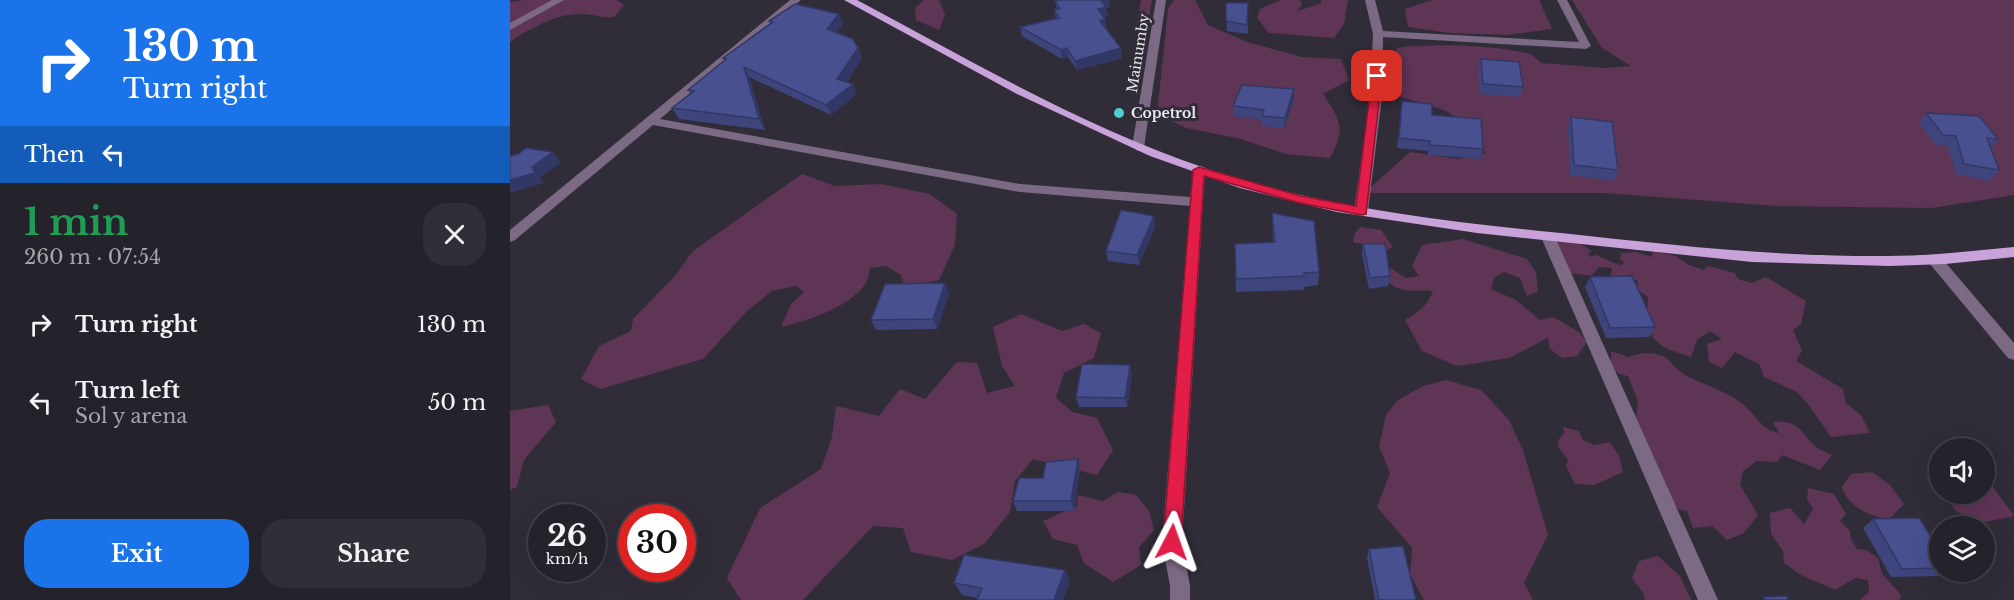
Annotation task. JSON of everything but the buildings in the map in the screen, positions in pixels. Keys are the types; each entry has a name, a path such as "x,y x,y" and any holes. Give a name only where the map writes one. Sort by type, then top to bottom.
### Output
{"main road":[{"path":"849,0 1071,116 1138,147 1199,170 1300,200 1454,226 1722,254 1833,260 1935,260 2014,252"}],"street":[{"path":"510,27 559,0"},
{"path":"510,237 796,0"},
{"name":"Mainumby","path":"1138,147 1161,0"},
{"path":"1361,211 1376,97 1378,34 1370,0"},
{"path":"1378,34 1586,46 1562,0"},
{"path":"651,121 1020,188 1196,202"},
{"path":"1180,600 1180,586 1172,542 1199,170"},
{"path":"1548,237 1708,600"},
{"path":"1935,260 2014,354"}],"shaded area":[{"path":"617,0 624,5 614,17 572,14 553,19 534,27 510,42 510,2"},
{"path":"924,0 939,0 945,15 939,30 916,20 915,8"},
{"path":"1141,0 1152,0 1147,31 1136,32"},
{"path":"1174,0 1195,0 1208,25 1247,42 1302,57 1341,59 1349,80 1323,94 1334,111 1340,132 1330,158 1286,154 1237,138 1186,128 1157,114 1168,9"},
{"path":"1281,0 1300,0 1302,4 1297,11 1322,3 1321,0 1348,0 1344,24 1334,38 1269,33 1257,18 1260,9"},
{"path":"1433,0 1539,0 1552,29 1507,35 1450,33 1408,27 1405,9"},
{"path":"1572,0 2014,0 2014,195 1932,208 1777,206 1604,193 1364,193 1410,152 1458,159 1485,153 1470,126 1444,110 1395,95 1389,70 1397,48 1482,47 1530,54 1541,63 1605,68 1631,66 1602,48"},
{"path":"802,174 835,186 881,184 930,194 957,214 955,245 939,280 904,287 901,275 886,266 870,268 864,286 847,301 815,317 781,327 791,304 804,292 796,286 772,291 747,311 703,359 600,389 581,379 599,346 631,331 633,319 675,276 693,251"},
{"path":"1360,227 1381,230 1393,247 1386,250 1353,242 1355,233"},
{"path":"1463,239 1527,259 1536,272 1538,291 1527,296 1520,278 1504,272 1495,277 1491,289 1516,300 1540,320 1553,317 1579,332 1587,342 1577,356 1562,358 1550,349 1548,338 1509,358 1457,366 1422,351 1405,320 1422,308 1433,291 1403,290 1392,285 1387,281 1390,268 1406,278 1419,276 1412,266 1422,245"},
{"path":"1565,241 1579,243 1592,251 1588,253 1590,257 1596,255 1619,265 1625,263 1620,259 1621,253 1636,252 1652,257 1653,251 1676,256 1687,264 1703,270 1708,266 1735,273 1738,279 1752,283 1766,277 1806,301 1801,324 1793,330 1802,351 1796,361 1843,389 1846,403 1861,415 1870,433 1831,437 1797,392 1764,377 1759,364 1735,352 1722,368 1709,362 1707,344 1722,339 1710,331 1697,340 1691,357 1660,344 1650,333 1647,316 1648,297 1638,290 1637,280 1631,280 1633,276 1629,274 1627,281 1610,278 1612,268 1599,267 1591,276 1571,273 1546,244"},
{"path":"1021,314 1062,331 1084,324 1101,333 1094,358 1064,373 1056,398 1072,412 1097,418 1113,450 1097,475 1033,459 1015,481 1010,512 984,544 952,560 911,552 903,528 873,526 803,600 741,600 727,578 760,508 821,469 832,437 836,406 879,416 900,389 925,399 957,362 977,363 987,393 1015,386 1002,366 993,327"},
{"path":"1611,351 1628,357 1646,353 1665,357 1682,373 1740,402 1769,430 1779,433 1773,422 1793,424 1816,447 1832,455 1820,470 1782,455 1777,462 1757,461 1743,471 1740,485 1758,515 1744,533 1727,540 1712,526 1693,528 1687,511 1677,509 1657,477 1636,420 1638,401 1628,376 1619,374 1611,366"},
{"path":"1446,380 1481,390 1509,420 1523,450 1548,535 1524,583 1533,600 1424,600 1410,574 1412,548 1377,507 1390,473 1379,446 1386,415 1398,400 1423,386"},
{"path":"548,405 556,422 524,460 517,487 510,490 510,411"},
{"path":"1563,427 1579,431 1583,440 1594,445 1610,442 1619,456 1623,472 1594,485 1575,484 1566,466 1568,460 1559,448 1558,441 1564,433"},
{"path":"1872,472 1890,485 1904,504 1888,520 1854,505 1842,487 1851,474"},
{"path":"1808,488 1834,494 1846,514 1840,521 1850,531 1851,539 1857,549 1866,550 1878,558 1882,574 1901,595 1900,600 1860,600 1869,592 1868,580 1855,578 1835,590 1801,575 1784,563 1783,551 1771,534 1770,513 1790,508 1804,524 1813,509 1807,499"},
{"path":"1995,490 2014,516 1995,520 1995,516 1964,516 1955,510 1952,504 1995,504"},
{"path":"1118,492 1136,495 1149,511 1154,530 1139,547 1141,565 1113,582 1084,563 1077,545 1053,539 1043,521 1077,506 1078,495 1103,501"},
{"path":"1658,556 1680,576 1691,600 1645,600 1643,593 1632,578 1639,561"}],"place":[{"name":"Copetrol","path":"1119,113"}],"route":[{"path":"1172,542 1199,170 1300,200 1361,211 1377,76"}]}
